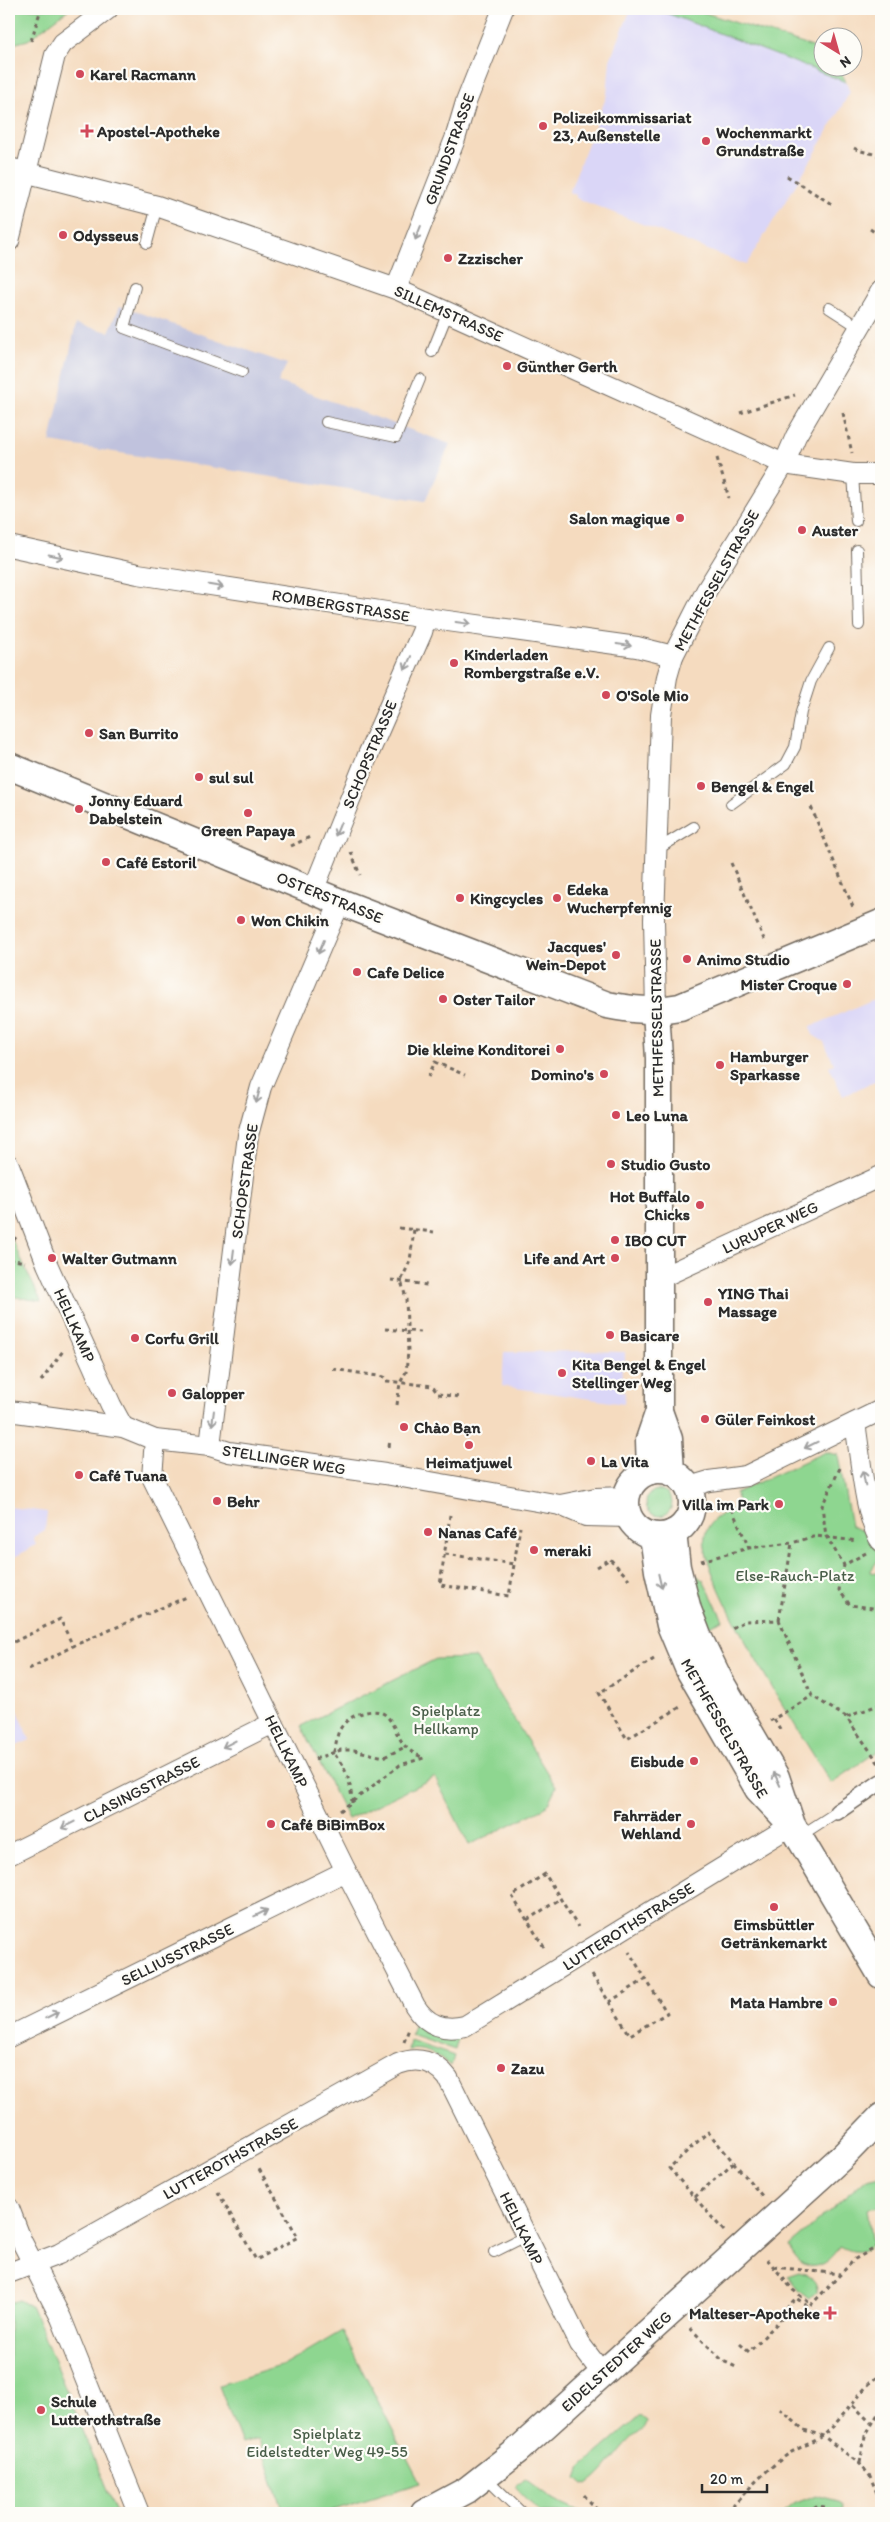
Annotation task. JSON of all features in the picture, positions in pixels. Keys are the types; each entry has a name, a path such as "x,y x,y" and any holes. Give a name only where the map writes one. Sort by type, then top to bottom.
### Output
{"street":[{"path":"9,241 17,169 55,55 63,43 108,9"},
{"name":"GRUNDSTRASSE","path":"396,289 456,139 466,102 503,9"},
{"name":"SILLEMSTRASSE","path":"17,169 157,206 396,289 784,464 853,474 881,474"},
{"name":"METHFESSELSTRASSE","path":"881,291 796,436 784,464 706,591 673,656 667,677 661,715 654,920 659,1058 659,1411 649,1440 670,1477 693,1501 692,1511 685,1524 663,1534 677,1567 688,1610 698,1636 720,1680 776,1777 795,1831 881,1975"},
{"name":"ROMBERGSTRASSE","path":"9,546 138,574 426,618 637,647 673,656"},
{"name":"SCHOPSTRASSE","path":"313,891 368,754 422,632 426,618"},
{"name":"OSTERSTRASSE","path":"9,766 340,902 607,1005 631,1010 656,1011 680,1007 881,923"},
{"name":"SCHOPSTRASSE","path":"210,1446 248,1135 261,1087 340,902"},
{"name":"HELLKAMP","path":"9,1165 47,1264 111,1405 123,1427"},
{"name":"LURUPER WEG","path":"658,1279 881,1176"},
{"path":"663,1534 639,1529 628,1507 634,1481 670,1477 709,1481 746,1476 881,1410"},
{"name":"STELLINGER WEG","path":"9,1411 123,1427 155,1440 210,1446 229,1452 385,1474 560,1505 596,1498 628,1507"},
{"path":"855,1423 877,1545"},
{"name":"HELLKAMP","path":"155,1440 152,1477 346,1871 416,2008 428,2021 439,2026 455,2028 465,2026"},
{"name":"CLASINGSTRASSE","path":"9,1855 273,1723"},
{"path":"837,1812 881,1782"},
{"name":"LUTTEROTHSTRASSE","path":"465,2026 795,1831"},
{"name":"SELLIUSSTRASSE","path":"9,2037 346,1871"},
{"name":"LUTTEROTHSTRASSE","path":"9,2273 33,2265 72,2247 398,2064 411,2060 424,2060 435,2065 448,2078"},
{"name":"HELLKAMP","path":"448,2078 580,2344 602,2373"},
{"name":"EIDELSTEDTER WEG","path":"424,2513 446,2503 485,2477 843,2156 881,2117"},
{"name":"EIDELSTEDTER WEG","path":"843,2156 881,2139"},
{"path":"9,2208 33,2265 61,2318 139,2513"}],"lane":[{"path":"147,243 157,206"},
{"path":"135,287 124,328 242,372"},
{"path":"829,308 860,328"},
{"path":"432,352 448,312"},
{"path":"326,422 396,437 420,379"},
{"path":"853,474 856,520"},
{"path":"857,550 859,624"},
{"path":"731,804 786,764 795,747 801,712 811,681 829,648"},
{"path":"655,851 694,827"},
{"path":"795,1831 837,1812"},
{"path":"494,2252 526,2236"},
{"path":"485,2477 522,2513"}],"path":[{"path":"31,41 41,9"},
{"path":"854,148 864,154 874,153 880,157"},
{"path":"786,176 833,205"},
{"path":"870,229 881,236"},
{"path":"740,413 795,395"},
{"path":"843,413 852,453"},
{"path":"717,458 729,498"},
{"path":"811,807 853,906"},
{"path":"291,846 320,833"},
{"path":"349,848 360,875"},
{"path":"731,863 766,944"},
{"path":"428,1077 435,1062 465,1075"},
{"path":"398,1228 434,1232"},
{"path":"397,1406 400,1382 406,1372 408,1352 406,1298 401,1281 410,1261 414,1229"},
{"path":"9,1247 16,1237"},
{"path":"9,1259 26,1262"},
{"path":"391,1280 426,1285"},
{"path":"385,1329 421,1332"},
{"path":"41,1381 66,1346"},
{"path":"333,1369 384,1377 387,1381 432,1386 438,1394 459,1397"},
{"path":"389,1447 390,1440"},
{"path":"840,1468 822,1506 826,1536 844,1565 839,1590 850,1605 881,1609"},
{"path":"719,1509 730,1505 749,1548"},
{"path":"450,1515 440,1586 509,1596 520,1527"},
{"path":"701,1561 749,1548 792,1543 816,1536 860,1542"},
{"path":"792,1543 786,1565 779,1620 812,1696 846,1717 881,1768"},
{"path":"844,1565 877,1545"},
{"path":"445,1554 514,1564"},
{"path":"597,1567 610,1559 629,1579"},
{"path":"29,1669 73,1646 190,1595"},
{"path":"14,1642 60,1619 73,1646"},
{"path":"732,1628 745,1621 779,1620"},
{"path":"654,1659 599,1693 627,1739 682,1706"},
{"path":"771,1729 767,1723 812,1696"},
{"path":"846,1717 881,1704"},
{"path":"333,1753 338,1742 338,1733 345,1722 367,1712 379,1711 386,1714 405,1747 424,1758 400,1765 340,1811"},
{"path":"774,1719 780,1729"},
{"path":"315,1759 333,1753 354,1750 384,1757 405,1747"},
{"path":"333,1753 347,1774 351,1787 352,1803"},
{"path":"544,1947 512,1896 545,1874 578,1927"},
{"path":"527,1920 560,1899"},
{"path":"592,1975 630,2035 666,2013 629,1952"},
{"path":"609,2002 646,1979"},
{"path":"398,2064 416,2008"},
{"path":"726,2233 669,2168 708,2132 765,2200"},
{"path":"695,2197 734,2162"},
{"path":"218,2192 256,2260 298,2237 259,2169"},
{"path":"740,2344 749,2352 787,2313 784,2310 796,2298 808,2307 855,2260 881,2245"},
{"path":"767,2259 793,2290 811,2304"},
{"path":"774,2267 841,2274"},
{"path":"773,2310 781,2318"},
{"path":"690,2328 723,2362 736,2367"},
{"path":"727,2513 758,2479 791,2452 823,2436 853,2405 871,2381 881,2374"},
{"path":"853,2405 871,2424"},
{"path":"860,2464 861,2450 871,2424 881,2408"},
{"path":"780,2409 804,2430 823,2436 860,2464 870,2476 881,2504"},
{"path":"584,2495 600,2513"},
{"path":"807,2513 818,2506 825,2506 830,2513"}],"shaded area":[{"name":"Wochenmarkt Grundstraße","path":"631,9 656,9 812,69 812,78 836,78 846,82 850,92 816,152 746,265 576,198 576,195 569,192 607,95 610,60"},
{"path":"120,306 287,364 278,382 450,444 425,501 50,442 76,324 109,332"},
{"path":"881,996 881,1078 843,1096 829,1066 834,1064 824,1042 813,1035 810,1027"},
{"name":"Kita Bengel & Engel Stellinger Weg","path":"504,1352 625,1352 625,1366 622,1366 621,1391 625,1392 624,1404 502,1386"},
{"path":"9,1507 47,1512 45,1530 33,1537 36,1545 9,1560"},
{"path":"9,1689 30,1740 9,1749"}],"green space":[{"path":"9,9 69,9 28,40 9,45"},
{"path":"656,9 693,9 812,47 812,69"},
{"path":"836,78 844,78 846,82"},
{"path":"12,1240 41,1301 9,1296 9,1241"},
{"name":"Else-Rauch-Platz","path":"825,1452 838,1455 851,1526 868,1533 869,1540 880,1557 870,1572 881,1574 881,1749 831,1783 778,1698 735,1621 707,1556 705,1536 713,1521 737,1507 735,1502 738,1501 735,1493"},
{"path":"659,1490 668,1494 672,1503 668,1512 659,1516 650,1512 646,1503 650,1494"},
{"path":"689,1570 704,1581 723,1620 707,1627"},
{"name":"Spielplatz Hellkamp","path":"476,1658 556,1787 546,1807 469,1845 435,1777 348,1819 301,1726 436,1659"},
{"path":"415,2022 435,2037 458,2038 455,2050 411,2035"},
{"path":"410,2041 454,2056 451,2066 427,2051 408,2050"},
{"path":"881,2175 881,2206 867,2209 872,2244 860,2251 849,2250 840,2246 828,2261 821,2265 807,2265 800,2262 789,2246 867,2178"},
{"path":"799,2272 810,2276 815,2281 817,2292 810,2299 797,2289 787,2276"},
{"name":"Schule Lutterothstraße","path":"19,2300 32,2307 116,2513 9,2513 9,2303"},
{"name":"Spielplatz Eidelstedter Weg 49-55","path":"342,2331 420,2483 324,2513 283,2513 259,2439 242,2444 219,2385 284,2365"},
{"path":"640,2416 647,2421 645,2427 626,2444 600,2475 588,2485 577,2478 581,2467"},
{"path":"525,2479 551,2498 583,2513 540,2513 516,2487"},
{"path":"817,2495 837,2501 841,2506 840,2513 782,2513 793,2504"}],"place":[{"name":"Karel Racmann","path":"80,74"},
{"name":"Polizeikommissariat 23, Außenstelle","path":"543,126"},
{"name":"Apostel-Apotheke","path":"87,131"},
{"name":"Wochenmarkt Grundstraße","path":"706,141"},
{"name":"Odysseus","path":"63,235"},
{"name":"Zzzischer","path":"448,258"},
{"name":"Günther Gerth","path":"507,366"},
{"name":"Salon magique","path":"680,518"},
{"name":"Auster","path":"802,530"},
{"name":"Kinderladen Rombergstraße e.V.","path":"454,663"},
{"name":"O'Sole Mio","path":"606,695"},
{"name":"San Burrito","path":"89,733"},
{"name":"sul sul","path":"199,777"},
{"name":"Bengel & Engel","path":"701,786"},
{"name":"Jonny Eduard Dabelstein","path":"79,809"},
{"name":"Green Papaya","path":"248,813"},
{"name":"Café Estoril","path":"106,862"},
{"name":"Kingcycles","path":"460,898"},
{"name":"Edeka Wucherpfennig","path":"557,898"},
{"name":"Won Chikin","path":"241,920"},
{"name":"Jacques' Wein-Depot","path":"616,955"},
{"name":"Animo Studio","path":"687,959"},
{"name":"Cafe Delice","path":"357,972"},
{"name":"Mister Croque","path":"847,984"},
{"name":"Oster Tailor","path":"443,999"},
{"name":"Die kleine Konditorei","path":"560,1049"},
{"name":"Hamburger Sparkasse","path":"720,1065"},
{"name":"Domino's","path":"604,1074"},
{"name":"Leo Luna","path":"616,1115"},
{"name":"Studio Gusto","path":"611,1164"},
{"name":"Hot Buffalo Chicks","path":"700,1205"},
{"name":"IBO CUT","path":"615,1240"},
{"name":"Walter Gutmann","path":"52,1258"},
{"name":"Life and Art","path":"615,1258"},
{"name":"YING Thai Massage","path":"708,1302"},
{"name":"Basicare","path":"610,1335"},
{"name":"Corfu Grill","path":"135,1338"},
{"name":"Kita Bengel & Engel Stellinger Weg","path":"562,1373"},
{"name":"Galopper","path":"172,1393"},
{"name":"Güler Feinkost","path":"705,1419"},
{"name":"Chào Bạn","path":"404,1427"},
{"name":"Heimatjuwel","path":"469,1445"},
{"name":"La Vita","path":"591,1461"},
{"name":"Café Tuana","path":"79,1475"},
{"name":"Behr","path":"217,1501"},
{"name":"Villa im Park","path":"779,1504"},
{"name":"Nanas Café","path":"428,1532"},
{"name":"meraki","path":"534,1550"},
{"name":"Eisbude","path":"694,1761"},
{"name":"Café BiBimBox","path":"271,1824"},
{"name":"Fahrräder Wehland","path":"691,1824"},
{"name":"Eimsbüttler Getränkemarkt","path":"774,1907"},
{"name":"Mata Hambre","path":"833,2002"},
{"name":"Zazu","path":"501,2068"},
{"name":"Malteser-Apotheke","path":"830,2313"},
{"name":"Schule Lutterothstraße","path":"41,2410"}]}
